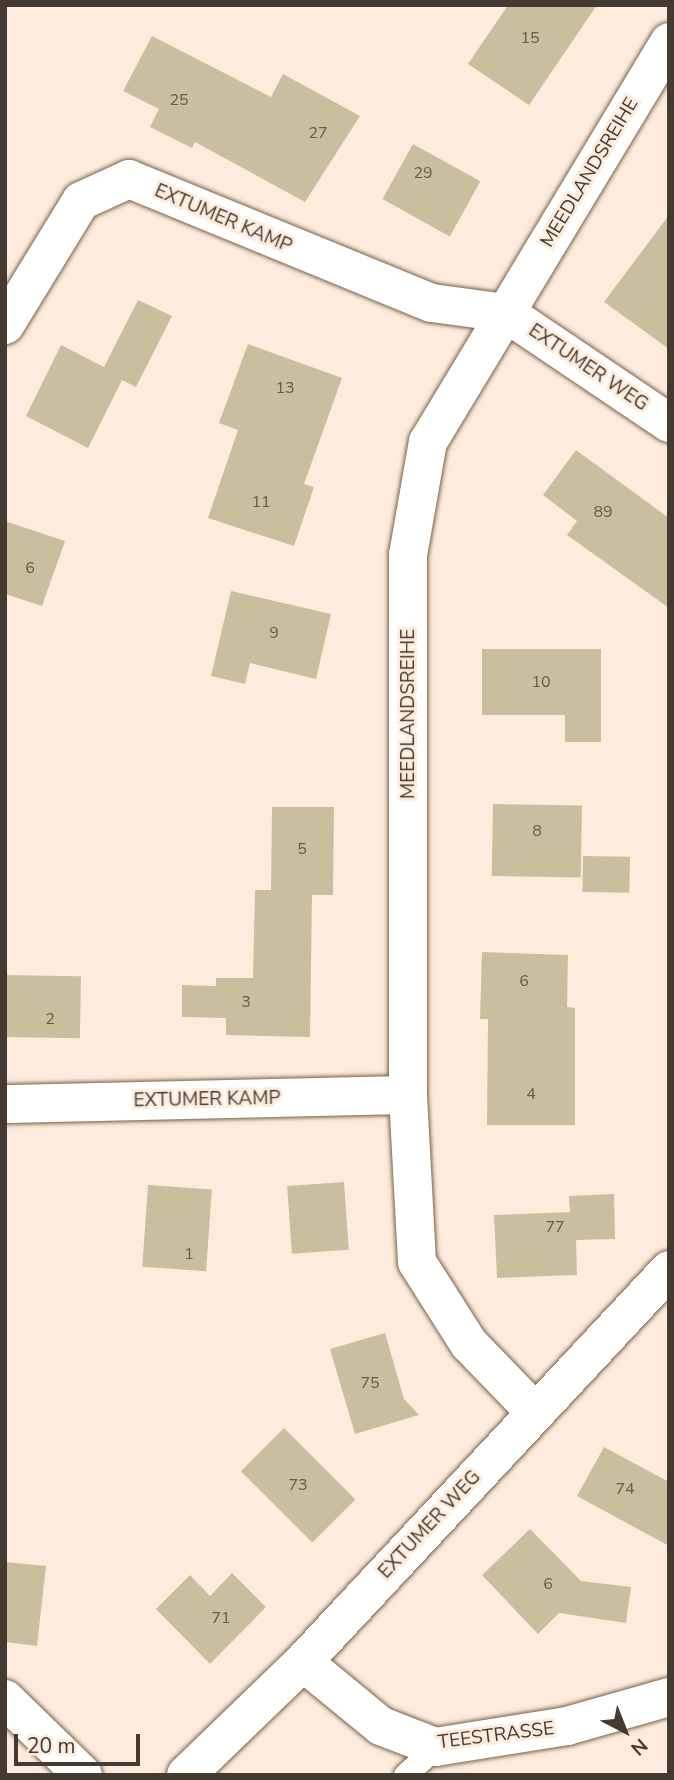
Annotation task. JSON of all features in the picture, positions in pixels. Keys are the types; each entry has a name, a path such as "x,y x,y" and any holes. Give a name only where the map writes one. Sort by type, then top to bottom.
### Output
{"street":[{"name":"MEEDLANDSREIHE","path":"535,1412 468,1344 417,1262 408,1096 408,555 428,442 669,42"},
{"name":"EXTUMER KAMP","path":"5,325 81,201 129,179 432,303 506,313"},
{"name":"EXTUMER WEG","path":"506,313 669,423"},
{"name":"EXTUMER KAMP","path":"5,1104 408,1096"},
{"name":"EXTUMER WEG","path":"186,1775 303,1662 669,1270"},
{"name":"TEESTRASSE","path":"303,1662 381,1726 435,1747 567,1726 669,1698"},
{"path":"5,1699 83,1775"}],"lane":[{"path":"405,1775 435,1747"}],"building":[{"path":"508,5 597,5 529,105 468,64"},
{"path":"152,36 271,97 283,74 360,116 305,202 195,142 192,148 150,127 159,109 123,91"},
{"path":"413,144 480,181 450,236 382,199"},
{"path":"669,215 669,349 604,302"},
{"path":"138,300 172,316 136,387 122,380 88,448 26,416 61,345 104,367"},
{"path":"248,344 342,378 304,484 314,487 294,546 208,518 238,430 219,423"},
{"path":"576,450 669,518 669,608 567,535 577,521 543,495"},
{"path":"5,521 65,541 42,606 5,594"},
{"path":"231,591 331,614 316,679 250,663 245,684 211,676"},
{"path":"482,649 601,649 601,742 565,742 565,715 482,715"},
{"path":"493,804 582,806 581,878 492,876"},
{"path":"272,807 334,807 333,895 312,895 310,1037 226,1035 226,1018 182,1017 182,985 216,986 216,978 253,978 255,890 271,890"},
{"path":"583,856 630,857 629,893 582,892"},
{"path":"482,952 568,955 567,1007 575,1008 575,1125 487,1125 488,1019 480,1019"},
{"path":"5,975 81,976 80,1038 5,1037"},
{"path":"344,1182 349,1250 292,1254 287,1186"},
{"path":"148,1185 212,1189 206,1271 142,1267"},
{"path":"614,1194 615,1239 576,1240 577,1275 497,1278 494,1215 570,1212 569,1196"},
{"path":"385,1333 404,1399 419,1415 355,1434 330,1349"},
{"path":"284,1428 355,1499 312,1543 241,1471"},
{"path":"604,1447 669,1482 669,1546 577,1496"},
{"path":"530,1529 581,1581 631,1587 626,1623 559,1613 538,1634 482,1575"},
{"path":"5,1562 46,1566 37,1646 5,1642"},
{"path":"232,1573 266,1607 210,1664 156,1609 190,1575 210,1596"}]}
